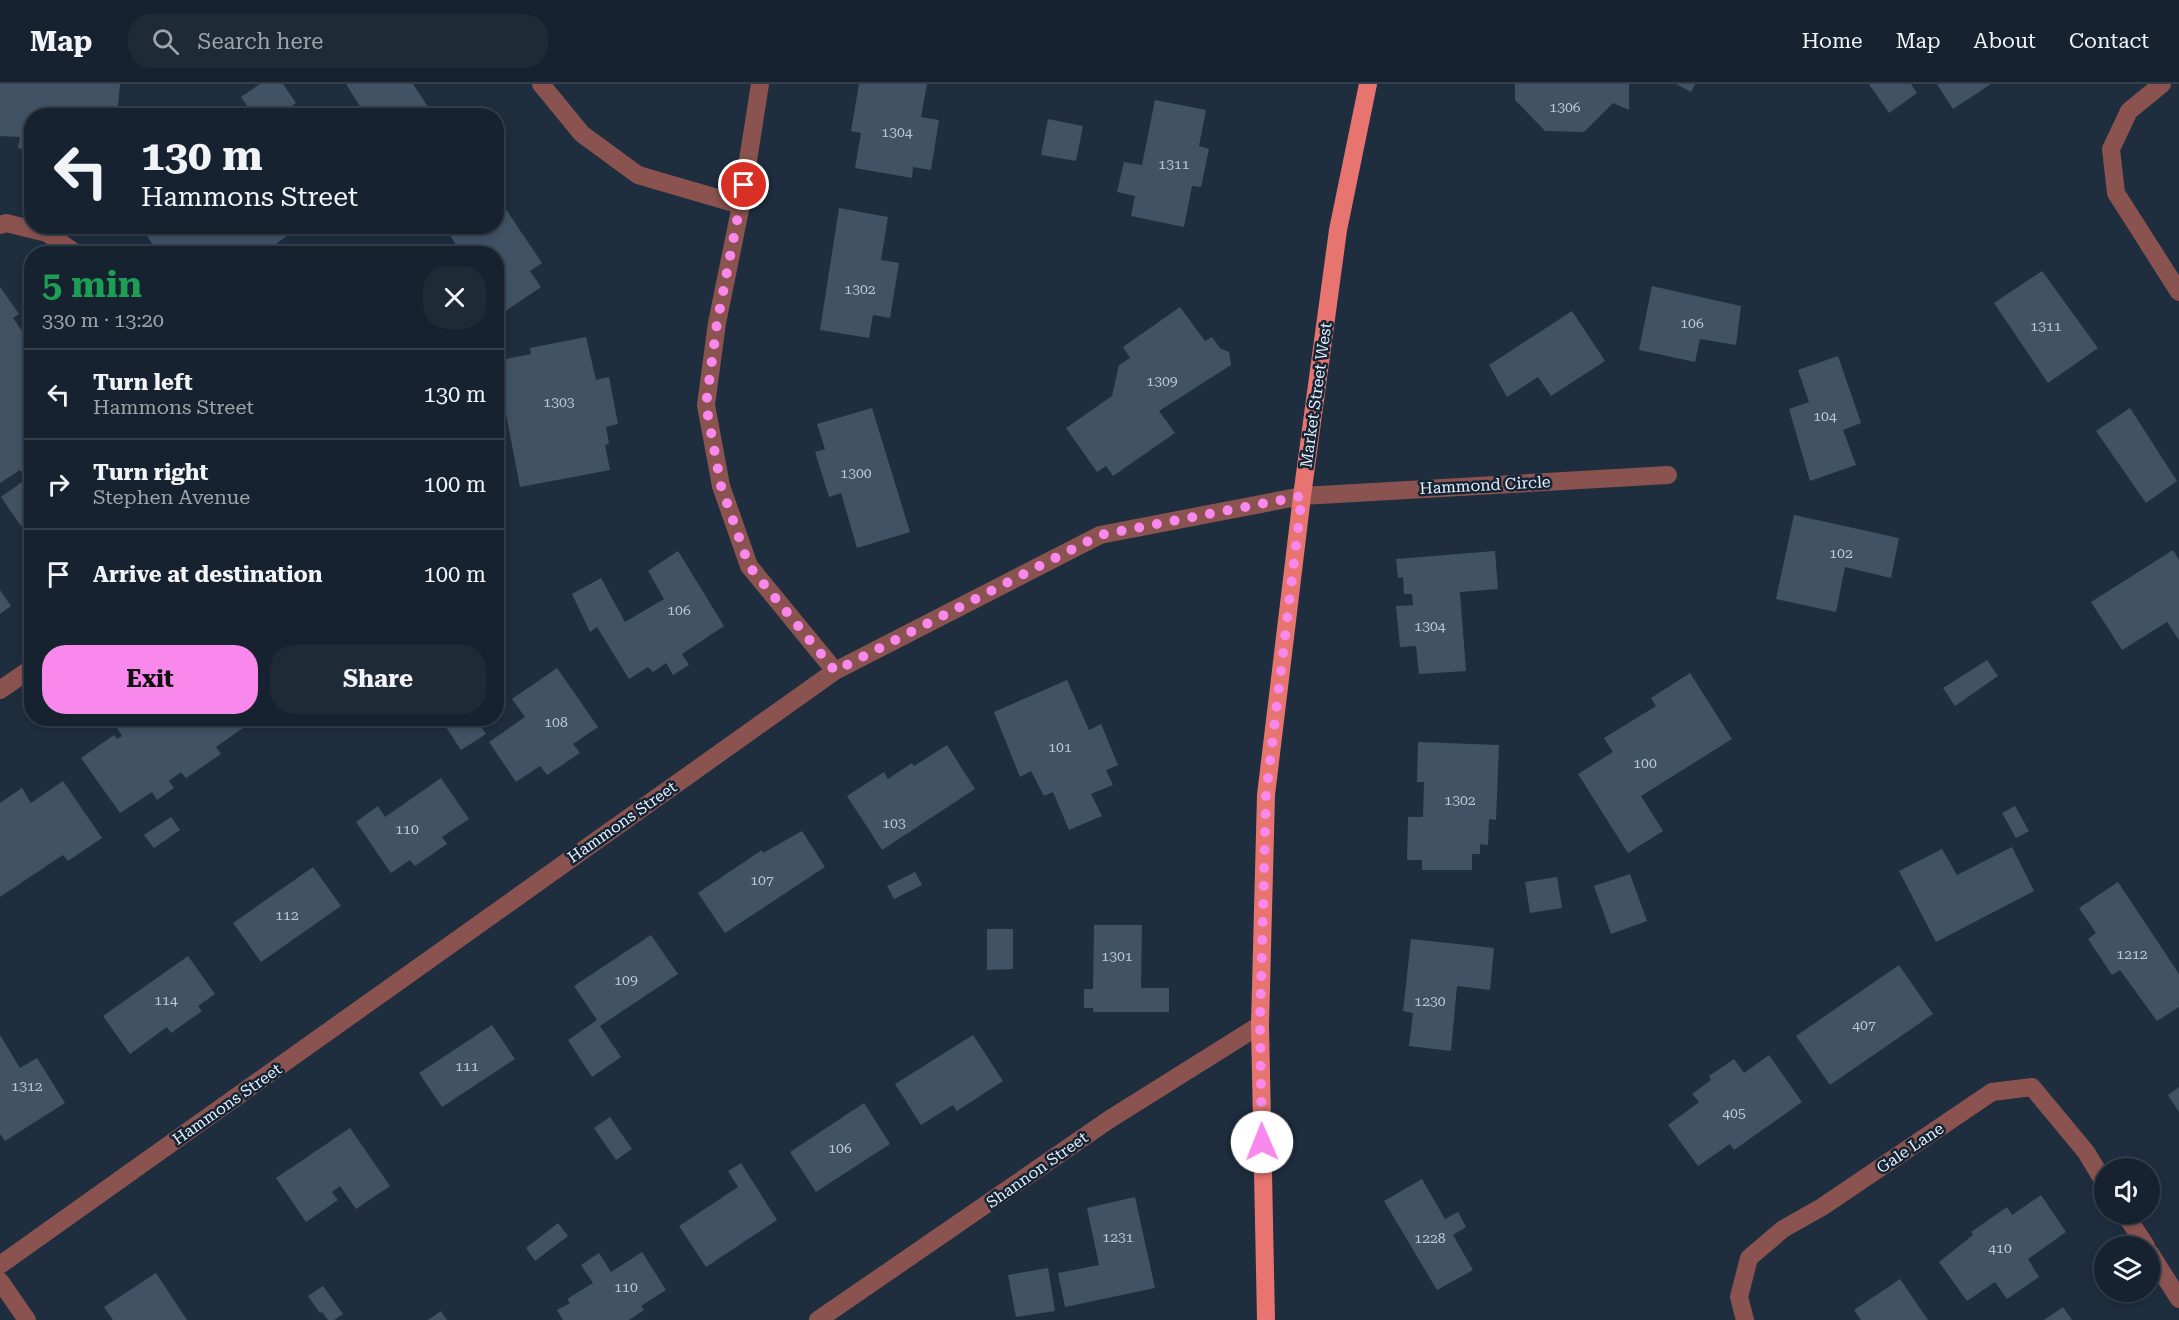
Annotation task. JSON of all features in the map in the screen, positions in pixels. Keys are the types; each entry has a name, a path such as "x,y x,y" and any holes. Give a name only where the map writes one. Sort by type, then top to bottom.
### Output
{"main road":[{"name":"Market Street West","path":"1266,1320 1260,1025 1266,795 1302,496 1338,230 1368,84"}],"street":[{"path":"541,84 582,134 638,175 741,205"},
{"path":"760,84 741,205 717,323 706,405 721,486 749,566 835,671"},
{"path":"2162,84 2129,111 2111,148 2116,193 2179,292"},
{"path":"0,225 6,223 24,227"},
{"path":"48,234 66,246"},
{"name":"Hammond Circle","path":"1302,496 1668,475"},
{"name":"Hammons Street","path":"0,1266 835,671 1100,535 1302,496"},
{"path":"0,690 24,674"},
{"name":"Shannon Street","path":"818,1320 1110,1119 1260,1025"},
{"name":"Gale Lane","path":"1745,1320 1739,1297 1749,1258 1783,1229 1822,1207 1992,1092 2032,1087 2086,1152 2094,1165"},
{"path":"2160,1269 2179,1299"},
{"path":"0,1281 27,1320"}],"building":[{"path":"0,84 120,84 118,108 24,108 24,149 18,148 20,137 0,136"},
{"path":"260,84 283,84 296,103 289,108 249,108 241,97"},
{"path":"346,84 413,84 429,108 361,108"},
{"path":"859,84 927,84 921,117 939,120 931,170 913,167 912,178 855,168 861,133 851,131"},
{"path":"1515,84 1629,84 1629,110 1613,103 1584,132 1545,131 1515,100"},
{"path":"1676,84 1695,84 1691,92"},
{"path":"1869,84 1911,84 1917,93 1889,113"},
{"path":"1937,84 1991,84 1953,109"},
{"path":"1155,100 1206,110 1199,146 1209,149 1201,187 1192,186 1184,227 1131,216 1135,196 1117,192 1124,162 1142,165"},
{"path":"1048,119 1083,126 1076,161 1041,155"},
{"path":"839,208 888,217 881,260 899,263 890,318 873,315 869,338 820,330"},
{"path":"504,209 542,263 530,271 541,287 504,312 504,246 457,246 449,234 504,234"},
{"path":"146,234 288,235 276,244 277,246 154,246"},
{"path":"2042,271 2098,348 2048,383 1994,303"},
{"path":"1652,286 1741,306 1736,345 1700,339 1695,362 1639,350"},
{"path":"0,287 19,314 13,318 24,334 24,476 20,470 0,483"},
{"path":"1180,307 1205,341 1212,337 1220,348 1229,352 1231,365 1159,411 1175,433 1113,476 1106,466 1097,472 1066,428 1112,396 1119,365 1130,358 1123,347"},
{"path":"1572,311 1605,361 1551,396 1538,377 1507,397 1489,365"},
{"path":"586,337 596,380 609,377 618,424 606,427 609,444 605,445 610,470 520,487 504,403 504,359 531,354 530,348"},
{"path":"1838,356 1861,423 1843,430 1856,465 1810,481 1789,409 1809,402 1798,370"},
{"path":"872,408 910,532 857,548 841,493 829,497 815,452 825,449 817,424"},
{"path":"2130,408 2177,481 2146,503 2096,431"},
{"path":"24,480 24,524 21,526 1,497"},
{"path":"1794,515 1899,538 1891,578 1845,567 1836,612 1776,599"},
{"path":"2173,550 2179,560 2179,640 2167,622 2122,650 2091,602"},
{"path":"678,551 724,626 682,654 689,665 673,675 666,663 653,672 648,667 629,679 597,627 590,632 572,594 601,578 625,622 664,599 648,571"},
{"path":"1495,551 1498,589 1460,592 1466,671 1419,674 1416,646 1400,647 1396,606 1413,605 1412,594 1404,594 1403,577 1398,578 1396,559"},
{"path":"0,590 11,606 0,614"},
{"path":"1987,660 1998,676 1955,706 1943,688"},
{"path":"557,668 598,727 573,744 580,753 547,775 540,766 516,782 489,742 525,717 512,699"},
{"path":"1690,673 1732,739 1641,796 1663,831 1628,853 1578,774 1613,752 1604,738 1656,706 1651,698"},
{"path":"1067,680 1089,730 1101,724 1118,765 1106,770 1113,785 1091,794 1102,816 1069,830 1053,792 1044,796 1031,771 1020,777 994,712"},
{"path":"116,726 246,726 216,747 221,754 186,778 181,772 169,781 174,788 157,800 152,792 120,813 81,758 114,735 117,739 122,736"},
{"path":"445,726 480,726 486,734 461,750"},
{"path":"1418,742 1499,745 1496,820 1489,819 1488,845 1480,844 1480,854 1472,854 1472,870 1422,870 1422,860 1407,860 1408,817 1423,817 1424,782 1417,782"},
{"path":"947,745 975,789 882,850 847,796 884,772 888,779 912,763 914,766"},
{"path":"441,778 469,819 442,837 447,844 415,866 410,860 391,873 356,822 378,806 385,817"},
{"path":"63,781 102,838 68,861 63,855 0,897 0,803 22,788 31,803"},
{"path":"2015,806 2029,831 2016,838 2002,813"},
{"path":"171,817 180,830 154,848 144,835"},
{"path":"802,831 825,867 725,933 698,893 762,850 763,853"},
{"path":"2012,847 2034,891 1936,942 1899,871 1942,849 1957,875"},
{"path":"313,867 341,906 261,962 233,923"},
{"path":"915,872 922,885 894,899 887,886"},
{"path":"1630,874 1647,921 1611,934 1594,886"},
{"path":"1557,877 1562,908 1530,913 1525,882"},
{"path":"2118,882 2179,974 2179,1007 2157,1021 2120,970 2112,975 2088,939 2096,933 2079,908"},
{"path":"1094,925 1142,925 1141,988 1169,988 1169,1012 1093,1012 1093,1008 1084,1008 1084,989 1093,989"},
{"path":"987,929 1013,929 1013,969 987,970"},
{"path":"651,935 678,974 600,1026 621,1057 592,1077 568,1040 597,1020 574,986"},
{"path":"1411,939 1494,948 1490,990 1457,986 1451,1051 1409,1046 1413,1013 1403,1011"},
{"path":"188,956 215,994 198,1006 202,1011 171,1033 167,1027 130,1054 103,1016"},
{"path":"1899,965 1933,1014 1830,1085 1796,1036"},
{"path":"492,1025 515,1059 442,1107 419,1073"},
{"path":"0,1035 20,1068 37,1058 65,1103 5,1141 0,1134"},
{"path":"973,1035 1003,1081 957,1111 953,1105 921,1125 895,1084"},
{"path":"1769,1055 1802,1102 1734,1150 1730,1144 1698,1166 1668,1125 1699,1102 1692,1094 1711,1080 1709,1076 1734,1059 1744,1073"},
{"path":"2179,1087 2179,1112 2168,1095"},
{"path":"864,1103 890,1144 816,1192 790,1152"},
{"path":"610,1117 632,1149 616,1160 594,1128"},
{"path":"350,1128 390,1186 356,1209 340,1186 332,1192 338,1200 306,1222 276,1178"},
{"path":"741,1163 777,1220 706,1267 679,1226 738,1187 728,1171"},
{"path":"1422,1179 1445,1219 1458,1212 1466,1227 1453,1235 1473,1270 1437,1290 1384,1201"},
{"path":"2041,1195 2066,1232 2028,1259 2039,1277 2007,1299 1995,1282 1967,1301 1939,1262 1973,1235 1971,1232 2007,1207 2012,1215"},
{"path":"1135,1197 1155,1288 1065,1307 1058,1273 1099,1265 1087,1208"},
{"path":"558,1223 568,1236 535,1261 526,1248"},
{"path":"642,1252 666,1290 641,1306 644,1310 629,1320 563,1320 557,1310 570,1303 567,1299 593,1283 581,1265 599,1253 611,1272"},
{"path":"1048,1268 1055,1311 1016,1317 1008,1275"},
{"path":"156,1273 187,1320 113,1320 104,1307"},
{"path":"1900,1279 1928,1320 1861,1320 1854,1310"},
{"path":"323,1286 343,1314 334,1320 328,1320 322,1312 320,1313 308,1296"},
{"path":"2063,1307 2072,1320 2044,1320"},
{"path":"441,1311 447,1320 428,1320 431,1318"}],"route":[{"path":"744,185 717,323 706,405 721,486 749,566 835,671 1100,535 1302,496 1266,795 1260,1025 1262,1142"}]}
